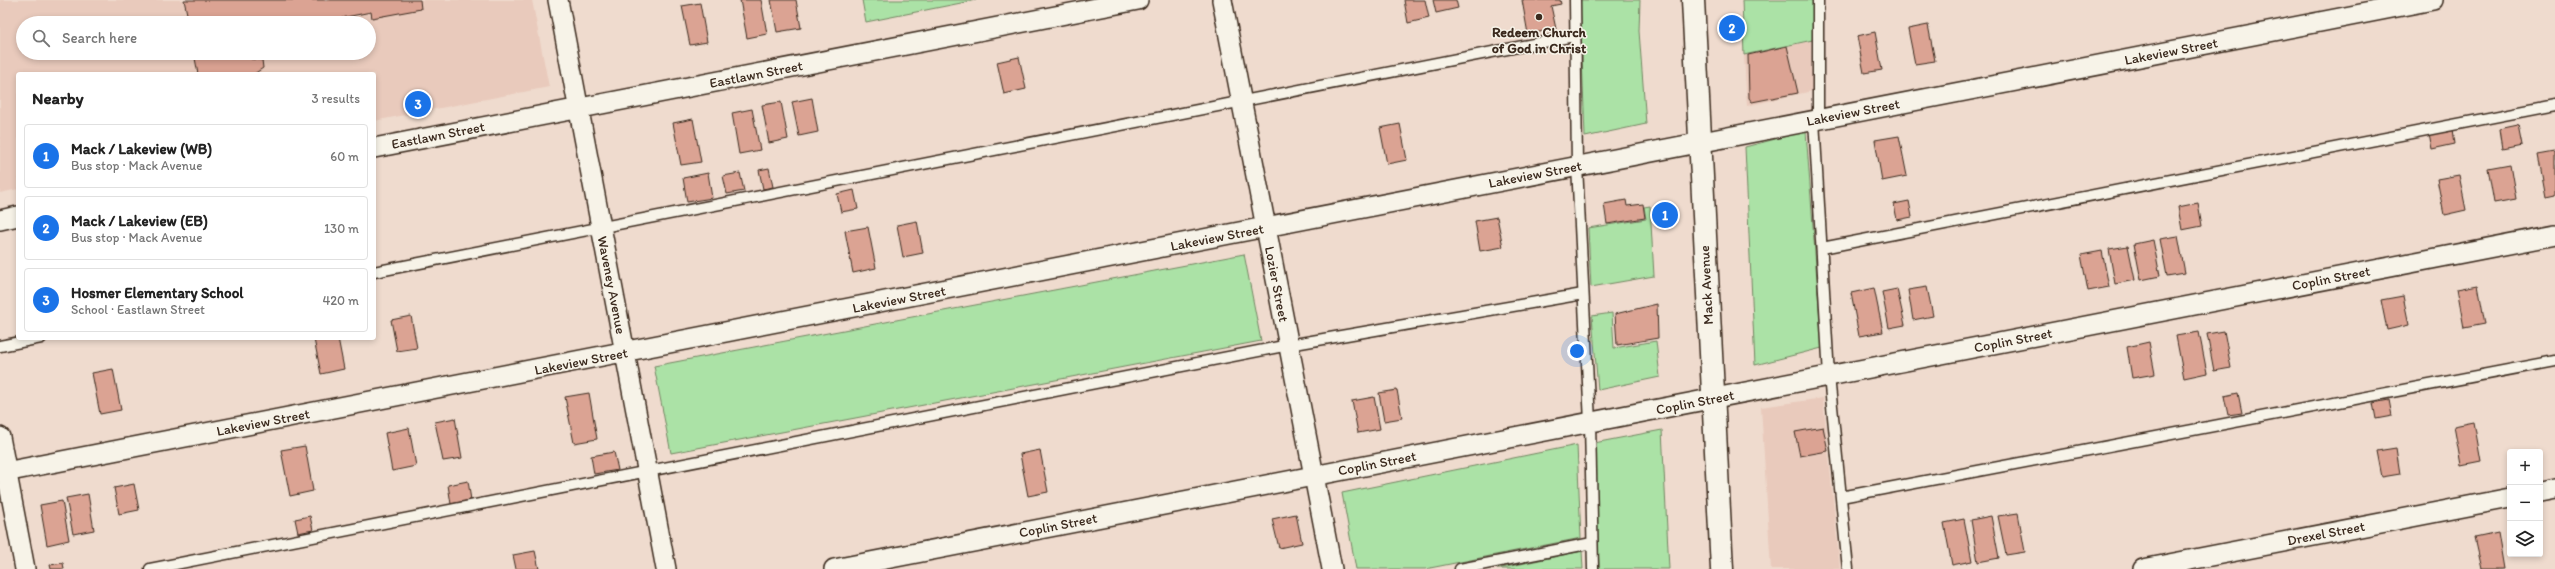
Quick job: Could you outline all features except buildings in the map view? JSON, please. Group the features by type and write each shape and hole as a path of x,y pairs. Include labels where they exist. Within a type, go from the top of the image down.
{"main road":[{"name":"Mack Avenue","path":"1693,0 1712,398 1722,569"}],"street":[{"name":"Waveney Avenue","path":"558,0 666,569"},
{"name":"Eastlawn Street","path":"376,148 1138,0"},
{"name":"Lozier Street","path":"1222,0 1332,569"},
{"name":"Lakeview Street","path":"3,472 2433,0"},
{"path":"0,220 16,216"},
{"name":"Coplin Street","path":"834,569 2555,235"},
{"path":"0,437 3,472 25,569"},
{"path":"2543,491 2555,489"},
{"name":"Drexel Street","path":"2143,569 2507,499"}],"lane":[{"path":"1575,0 1574,36 1577,166 1590,422 1593,569"},
{"path":"1818,0 1816,119 1822,248 1829,376 1848,569"},
{"path":"376,272 1574,36"},
{"path":"1822,248 2555,105"},
{"path":"150,569 647,470 1289,345 1583,294"},
{"path":"0,346 32,340"},
{"path":"1841,497 2555,360"},
{"path":"1460,569 1592,543"}],"shaded area":[{"path":"0,0 532,0 549,87 376,121 376,72 16,72 16,189 0,193"},
{"path":"1811,41 1812,91 1747,106 1744,55"},
{"path":"1823,398 1840,569 1771,569 1761,407"}],"green space":[{"path":"862,0 976,0 866,22"},
{"path":"1580,0 1640,0 1639,31 1646,124 1585,137"},
{"path":"1742,0 1816,0 1817,39 1744,55"},
{"path":"1806,131 1822,348 1755,365 1745,147"},
{"path":"1650,206 1654,276 1591,287 1588,228 1646,219 1644,207"},
{"path":"1244,254 1261,341 671,453 654,366"},
{"path":"1612,313 1614,348 1656,341 1660,377 1598,390 1592,316"},
{"path":"1662,430 1669,569 1599,569 1594,443"},
{"path":"1577,445 1581,538 1425,569 1356,569 1342,493"},
{"path":"1582,551 1583,569 1497,569"}],"place":[{"name":"Redeem Church of God in Christ","path":"1539,17"},
{"name":"Mack / Lakeview (EB)","path":"1732,28"},
{"name":"Hosmer Elementary School","path":"418,104"},
{"name":"Mack / Lakeview (WB)","path":"1665,215"}]}
